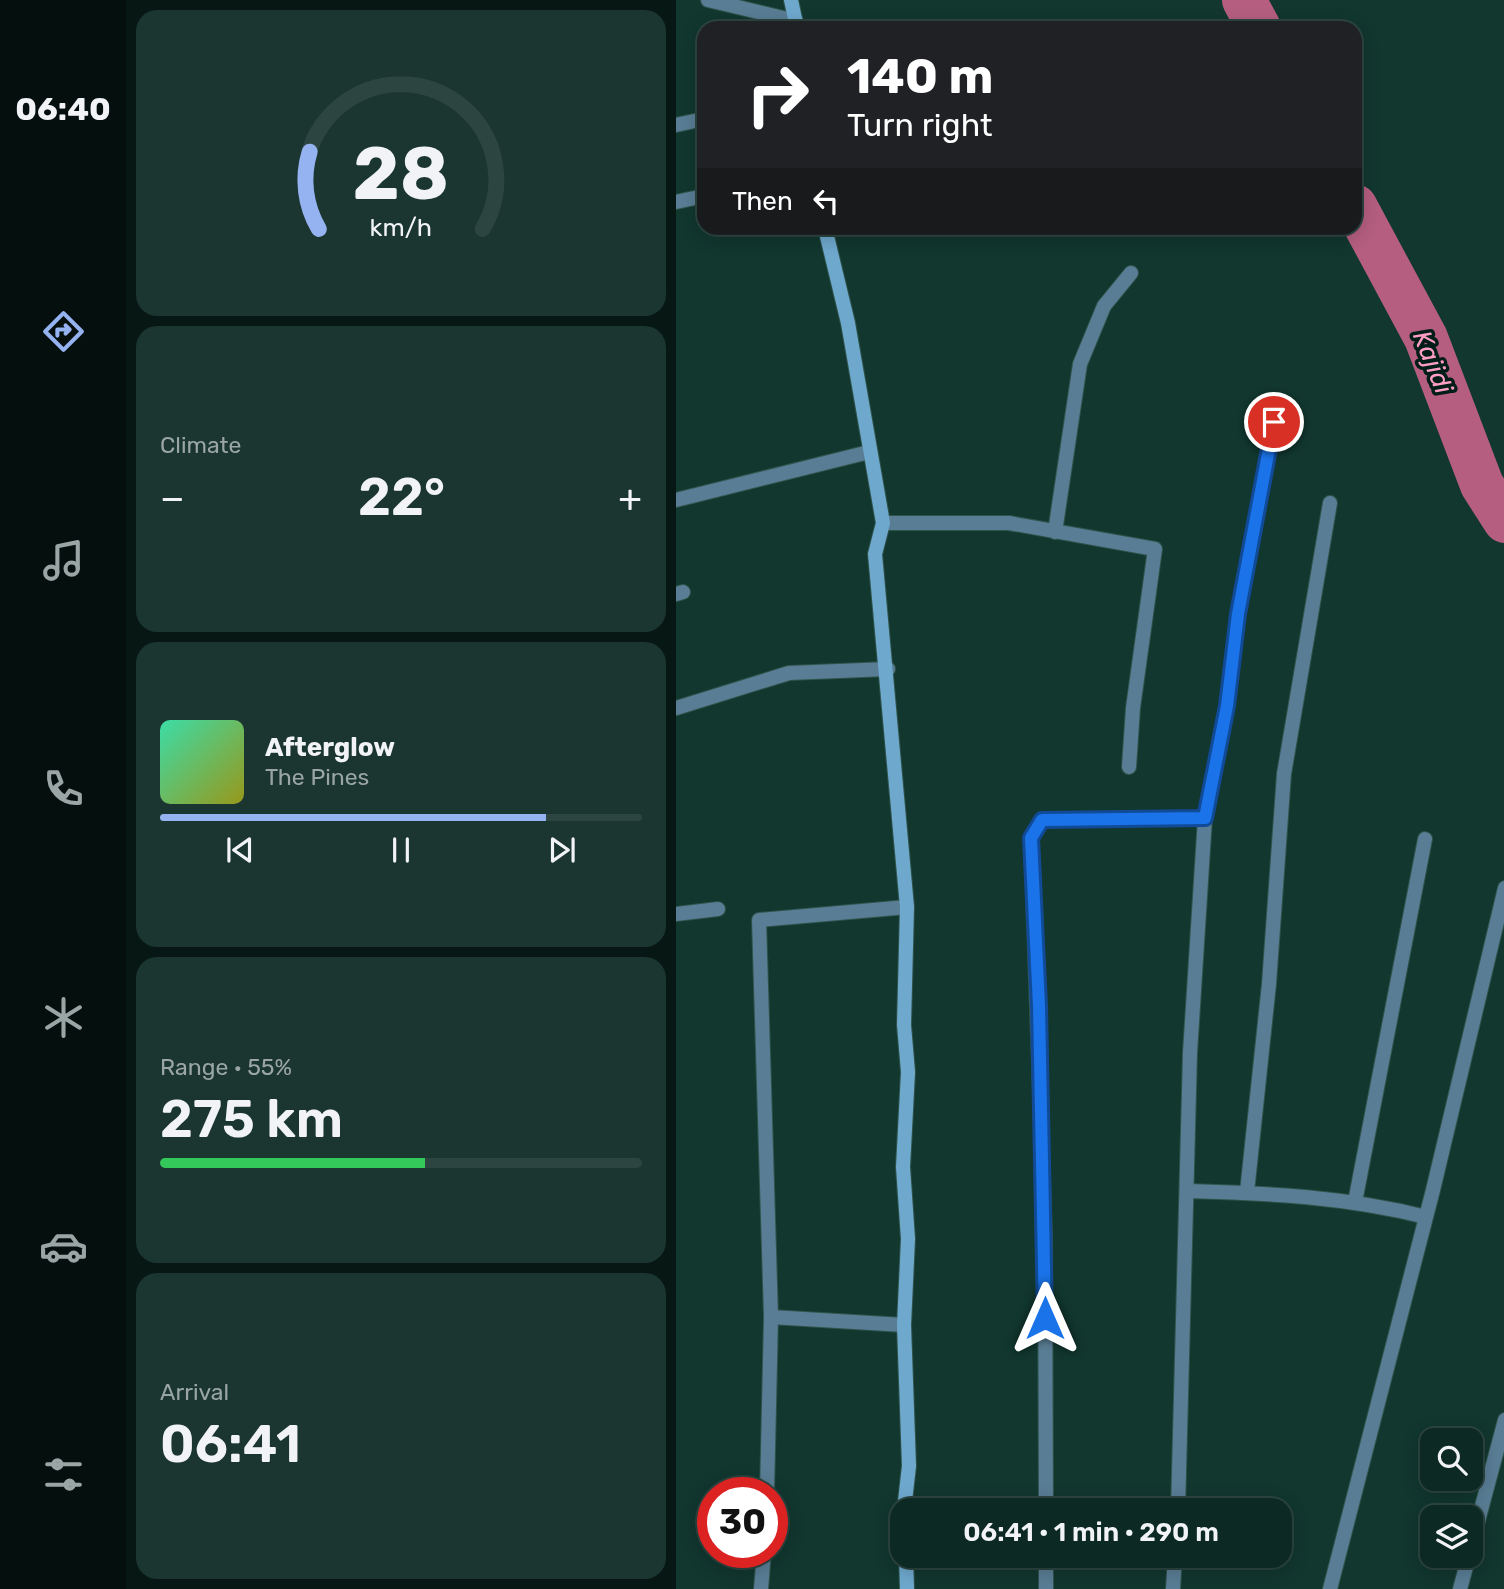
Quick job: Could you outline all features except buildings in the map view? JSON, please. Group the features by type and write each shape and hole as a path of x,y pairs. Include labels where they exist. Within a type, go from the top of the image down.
{"street":[{"path":"708,0 785,21"},
{"path":"791,0 795,21"},
{"path":"676,125 697,120"},
{"path":"676,202 697,198"},
{"path":"827,235 848,323 883,523 875,554 888,669 899,844 907,907 904,1025 908,1072 903,1167 908,1239 904,1325 909,1466 905,1498"},
{"path":"1055,532 1080,364 1104,306 1131,272"},
{"path":"1178,1498 1190,1053 1205,818 1227,706 1238,614 1274,422"},
{"path":"676,500 869,452"},
{"path":"1247,1192 1269,984 1284,774 1330,503"},
{"path":"883,523 1009,523 1155,549 1133,708 1129,767"},
{"path":"676,708 789,673 888,669"},
{"path":"1046,1498 1045,1236 1031,838 1042,820 1205,818"},
{"path":"1355,1202 1425,839"},
{"path":"1330,1589 1426,1217 1504,888"},
{"path":"767,1477 771,1317 759,920 907,907"},
{"path":"676,915 718,909"},
{"path":"1187,1191 1247,1192 1355,1202 1426,1217"},
{"path":"771,1317 904,1325"},
{"path":"1482,1505 1504,1420"},
{"path":"761,1589 763,1568"},
{"path":"906,1568 907,1589"},
{"path":"1046,1568 1046,1589"},
{"path":"1173,1589 1174,1568"},
{"path":"1460,1589 1466,1568"}],"waterway":[{"name":"Kajidi","path":"1244,0 1255,21"},
{"name":"Kajidi","path":"1362,219 1426,338 1482,485 1505,521"}],"route":[{"path":"1045,1318 1039,1006 1031,838 1042,820 1205,818 1227,706 1238,614 1274,422"}]}
